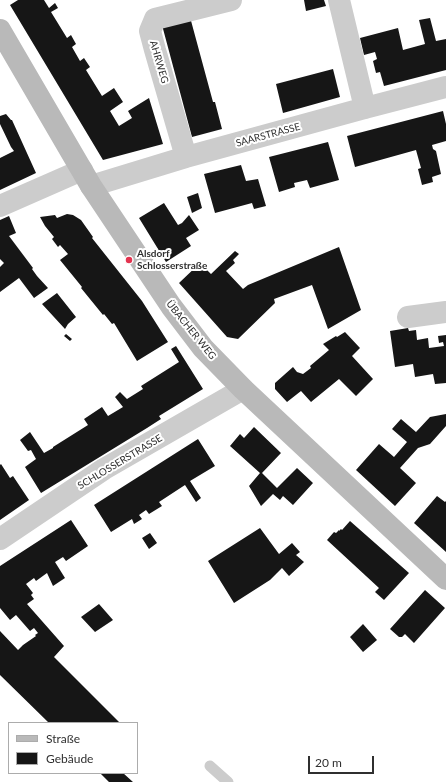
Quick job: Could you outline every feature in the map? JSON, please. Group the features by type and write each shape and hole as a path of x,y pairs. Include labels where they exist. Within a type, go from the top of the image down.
{"main road":[{"name":"ÜBACHER WEG","path":"0,30 86,178 170,306 203,348 243,389 446,579"}],"street":[{"name":"AHRWEG","path":"186,157 150,31 155,19 231,0"},
{"path":"339,0 365,108"},
{"name":"SAARSTRASSE","path":"0,206 86,178 186,157 446,87"},
{"path":"408,317 446,312"},
{"name":"SCHLOSSERSTRASSE","path":"0,539 104,469 243,389"}],"lane":[{"path":"210,766 228,782"}],"building":[{"path":"18,0 44,0 49,8 55,3 58,8 51,12 67,38 71,35 76,44 72,47 80,61 84,58 90,67 86,70 102,96 114,88 123,102 110,111 119,126 132,118 128,111 149,98 163,144 103,160 10,5"},
{"path":"304,0 324,0 326,6 306,11"},
{"path":"190,17 213,102 215,102 222,129 192,137 162,25"},
{"path":"430,18 436,41 446,39 446,70 384,86 380,72 376,73 373,61 377,59 375,52 364,55 360,38 398,28 403,50 425,44 419,20"},
{"path":"333,69 340,97 283,113 276,84"},
{"path":"443,111 446,124 446,141 432,145 433,149 436,151 441,174 432,177 433,182 422,185 418,169 421,168 416,150 355,167 347,136"},
{"path":"6,114 12,120 36,173 0,190 0,158 14,151 0,124 0,116"},
{"path":"328,142 339,180 310,188 307,180 294,183 295,187 279,192 269,157"},
{"path":"241,165 246,181 258,179 266,206 254,209 252,203 215,213 204,174"},
{"path":"198,193 202,208 192,213 187,197"},
{"path":"164,203 178,225 182,223 189,215 199,230 186,238 191,246 166,262 139,218"},
{"path":"67,214 73,215 81,220 93,237 92,238 142,301 168,342 137,361 114,323 112,324 104,314 103,315 60,260 68,254 60,245 58,247 52,239 54,237 40,217 55,215 57,218"},
{"path":"9,216 16,233 9,236 33,268 32,269 37,276 48,288 34,298 19,278 0,292 0,267 4,263 0,259 0,220"},
{"path":"339,247 361,310 328,329 312,285 274,299 275,303 238,339 227,337 179,283 200,263 211,274 235,251 239,254 233,260 235,263 226,271 243,289 248,285"},
{"path":"57,293 76,317 65,329 42,304"},
{"path":"408,328 409,331 416,330 417,340 428,338 429,348 444,346 443,342 439,343 438,336 446,335 446,383 435,384 433,374 415,377 413,364 395,367 390,331"},
{"path":"345,332 360,348 352,356 373,379 356,396 339,379 311,402 301,391 287,402 275,389 275,383 293,367 297,372 303,374 329,350 323,344"},
{"path":"66,334 72,339 70,341 64,336"},
{"path":"176,346 203,389 159,416 161,419 147,428 41,493 25,467 36,459 31,450 28,451 20,440 30,432 44,453 88,425 84,419 102,407 108,416 123,407 115,397 120,392 127,399 143,389 141,386 179,362 171,349"},
{"path":"446,414 446,426 430,444 418,448 400,468 416,483 395,506 356,470 379,444 394,457 407,442 392,429 401,419 416,432 430,417"},
{"path":"254,427 281,453 262,473 277,488 297,468 313,483 293,505 283,496 280,500 273,494 261,506 249,486 260,473 230,446 240,434 244,438"},
{"path":"198,439 215,466 190,481 201,498 196,502 185,485 159,502 162,506 149,514 146,510 139,515 142,519 134,524 132,519 111,532 94,505"},
{"path":"1,464 10,478 13,476 29,500 0,520 0,465"},
{"path":"437,496 445,502 446,501 446,552 414,523"},
{"path":"71,520 88,546 66,561 63,557 55,562 65,578 53,586 47,573 36,581 34,578 26,584 33,593 31,595 34,599 27,604 64,646 54,657 119,722 48,722 0,675 0,631 18,650 38,633 34,628 30,631 16,615 10,620 0,608 0,566"},
{"path":"350,521 409,573 384,600 375,592 379,588 327,540 334,532 336,533 341,529 342,530"},
{"path":"260,528 279,554 292,543 300,552 296,555 304,562 289,576 282,568 270,580 234,603 208,561"},
{"path":"150,533 157,543 149,549 142,538"},
{"path":"425,590 445,608 414,643 405,634 402,637 399,637 390,629"},
{"path":"99,604 113,620 95,632 81,617"},
{"path":"363,624 377,640 363,652 350,637"},
{"path":"101,774 124,774 133,782 109,782"}],"place":[{"name":"Alsdorf Schlosserstraße","path":"129,260"}]}
